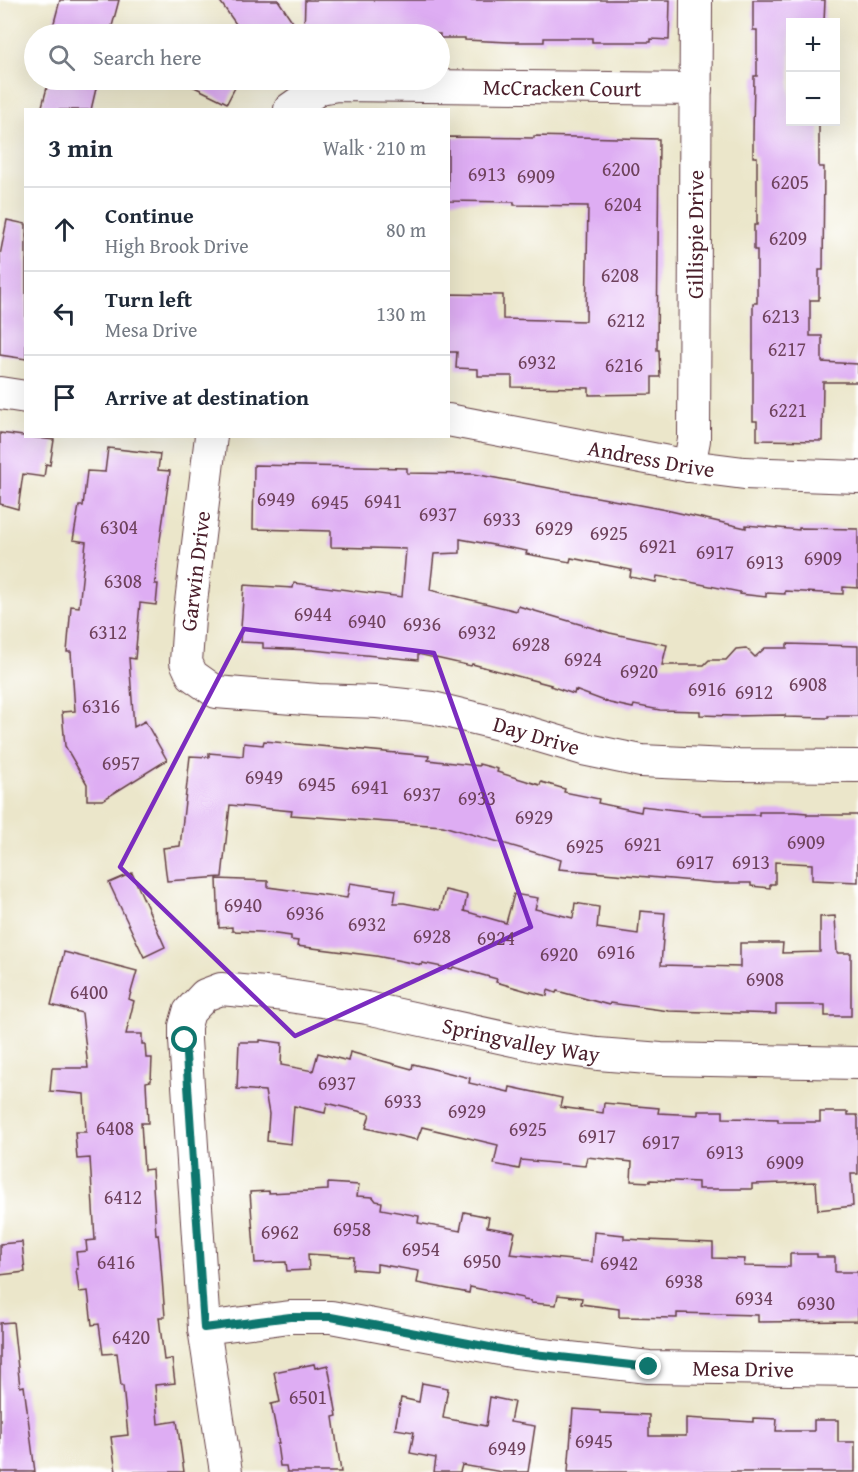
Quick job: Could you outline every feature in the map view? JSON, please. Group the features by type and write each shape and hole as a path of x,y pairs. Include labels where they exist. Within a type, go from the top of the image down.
{"street":[{"name":"Gillispie Drive","path":"689,466 694,440 696,0"},
{"name":"McCracken Court","path":"450,86 696,89"},
{"name":"McCracken Court","path":"291,108 318,90"},
{"path":"0,393 24,397"},
{"name":"Andress Drive","path":"450,420 689,466 744,473 858,477"},
{"name":"Garwin Drive","path":"211,438 186,662 192,675 216,692"},
{"name":"Day Drive","path":"216,692 377,702 433,708 499,724 583,749 641,761 728,765 858,766"},
{"name":"Springvalley Way","path":"204,1328 185,1026 189,1012 204,995 221,989 276,994 367,1008 541,1046 598,1054 661,1059 858,1063"},
{"name":"Mesa Drive","path":"204,1328 290,1317 331,1317 516,1352 649,1367 858,1370"},
{"path":"204,1328 225,1472"}],"highlighted area":[{"path":"244,629 434,653 531,927 295,1036 120,867"}],"building":[{"path":"60,0 119,0 113,24 54,24"},
{"path":"219,0 278,0 294,24 236,24"},
{"path":"305,0 670,0 669,40 651,39 651,42 592,42 592,38 544,38 544,42 465,40 465,38 450,38 450,24 304,24"},
{"path":"753,0 825,0 824,18 786,18 786,126 819,126 819,167 824,167 823,270 819,270 819,300 810,300 810,336 822,336 822,362 858,364 858,382 823,382 822,441 757,440 757,421 753,421 753,303 757,303 757,250 754,250 754,225 757,225 757,157 753,157 753,136 757,30 753,30"},
{"path":"46,90 96,90 91,108 42,108"},
{"path":"200,90 234,90 227,103"},
{"path":"534,136 659,139 657,350 659,350 660,377 652,377 652,394 589,395 589,388 512,387 512,376 478,376 478,369 456,368 457,352 450,352 450,294 503,295 503,319 586,321 588,206 450,201 450,137 534,138"},
{"path":"7,220 24,224 24,359 0,355 0,255"},
{"path":"0,433 24,436 24,438 54,440 50,465 46,464 44,477 23,474 18,509 0,504"},
{"path":"108,448 160,454 158,470 170,471 157,561 156,605 140,603 135,659 129,658 134,727 145,721 167,760 103,800 87,800 87,784 65,746 62,712 75,711 71,652 67,652 71,606 79,607 86,542 73,540 79,506 83,506 87,471 105,472"},
{"path":"254,465 407,468 407,473 474,474 666,510 746,528 746,525 799,530 799,528 858,529 858,588 843,587 843,594 785,591 785,594 766,593 766,597 740,594 740,592 657,576 656,582 630,577 631,570 571,558 570,562 526,554 527,551 460,539 460,553 434,554 430,590 517,611 518,606 610,633 667,645 662,665 704,665 709,660 726,660 736,649 746,648 755,657 765,648 787,648 787,644 858,646 858,716 828,716 828,718 785,717 785,715 700,715 700,711 660,710 634,705 633,708 610,703 575,690 574,694 551,685 472,664 471,666 418,654 418,660 263,648 263,643 240,642 244,585 293,588 294,583 402,597 406,549 331,547 331,531 253,529"},
{"path":"264,741 429,756 428,760 479,766 479,764 540,785 541,782 565,789 564,792 599,799 598,803 641,812 642,806 700,813 700,815 759,815 759,812 794,812 807,813 807,815 858,815 858,882 812,880 812,864 775,862 775,884 770,884 770,888 751,886 751,883 716,883 559,869 561,860 443,826 291,815 292,811 230,805 222,877 167,881 163,848 180,846 190,756 209,757 209,753 243,756 244,743 263,745"},
{"path":"132,873 165,947 144,957 109,883"},
{"path":"217,879 268,881 268,887 347,898 350,883 396,890 394,903 440,910 445,890 467,895 464,911 506,923 514,894 538,898 535,909 573,918 575,903 599,907 597,928 638,934 640,911 665,913 661,965 740,967 740,943 783,943 782,953 820,952 820,917 835,916 837,953 851,953 851,1016 825,1016 825,1005 776,1005 776,1014 669,1011 610,1003 609,1005 557,991 556,993 548,990 547,996 453,967 452,969 422,963 422,965 376,956 297,946 298,941 291,940 291,936 232,931 232,927 219,928"},
{"path":"64,952 137,971 129,999 134,1001 126,1034 142,1034 146,1058 152,1058 151,1081 146,1082 148,1123 141,1123 144,1170 152,1169 165,1317 159,1317 164,1360 172,1359 175,1383 155,1385 158,1424 177,1421 184,1472 116,1472 111,1437 128,1435 117,1353 103,1354 99,1324 92,1325 88,1291 79,1292 76,1269 78,1269 76,1252 87,1251 86,1241 95,1240 90,1158 77,1159 75,1132 86,1132 84,1094 50,1091 52,1068 88,1068 82,1013 51,1005"},
{"path":"260,1040 282,1043 281,1065 313,1071 318,1053 348,1061 350,1052 412,1069 413,1064 470,1078 469,1083 509,1092 510,1087 562,1098 560,1107 603,1113 604,1103 659,1108 658,1113 698,1115 698,1111 723,1111 723,1118 778,1119 778,1122 820,1122 820,1112 848,1112 848,1115 857,1115 858,1118 858,1174 851,1174 853,1206 818,1210 816,1182 752,1184 752,1189 698,1189 698,1182 631,1181 632,1162 587,1157 585,1166 521,1160 519,1169 494,1164 498,1145 422,1127 417,1140 366,1128 370,1114 327,1103 325,1113 294,1106 291,1144 267,1141 269,1114 265,1091 237,1089 239,1042 260,1042"},
{"path":"328,1183 359,1185 357,1196 373,1197 376,1201 382,1202 381,1209 419,1216 418,1223 460,1231 464,1212 489,1217 487,1227 515,1232 510,1254 592,1262 594,1232 624,1235 624,1239 713,1243 713,1258 745,1259 744,1266 790,1267 790,1254 835,1257 835,1272 858,1272 858,1321 758,1322 758,1315 677,1313 677,1318 619,1317 619,1309 581,1304 582,1298 558,1295 556,1305 531,1303 523,1298 470,1287 469,1293 417,1283 419,1271 377,1264 377,1271 353,1269 354,1257 308,1254 309,1270 287,1271 286,1262 255,1263 250,1192 328,1190"},
{"path":"22,1242 25,1272 0,1275 0,1244"},
{"path":"13,1322 20,1387 24,1386 35,1472 0,1472 0,1323"},
{"path":"314,1364 315,1368 328,1365 337,1416 333,1417 341,1472 287,1472 286,1466 280,1466 277,1444 279,1444 271,1404 280,1402 274,1372"},
{"path":"422,1383 448,1388 443,1418 486,1426 490,1397 514,1402 510,1422 535,1426 528,1472 502,1472 462,1465 460,1472 434,1472 436,1458 410,1453 414,1432 395,1429 401,1398 419,1402"},
{"path":"573,1409 600,1411 600,1413 649,1415 649,1436 686,1436 686,1418 753,1422 753,1418 777,1419 776,1431 814,1431 814,1420 838,1420 838,1442 855,1442 855,1472 568,1472"}],"route":[{"path":"185,1040 204,1328 290,1317 331,1317 516,1352 649,1367"}]}
